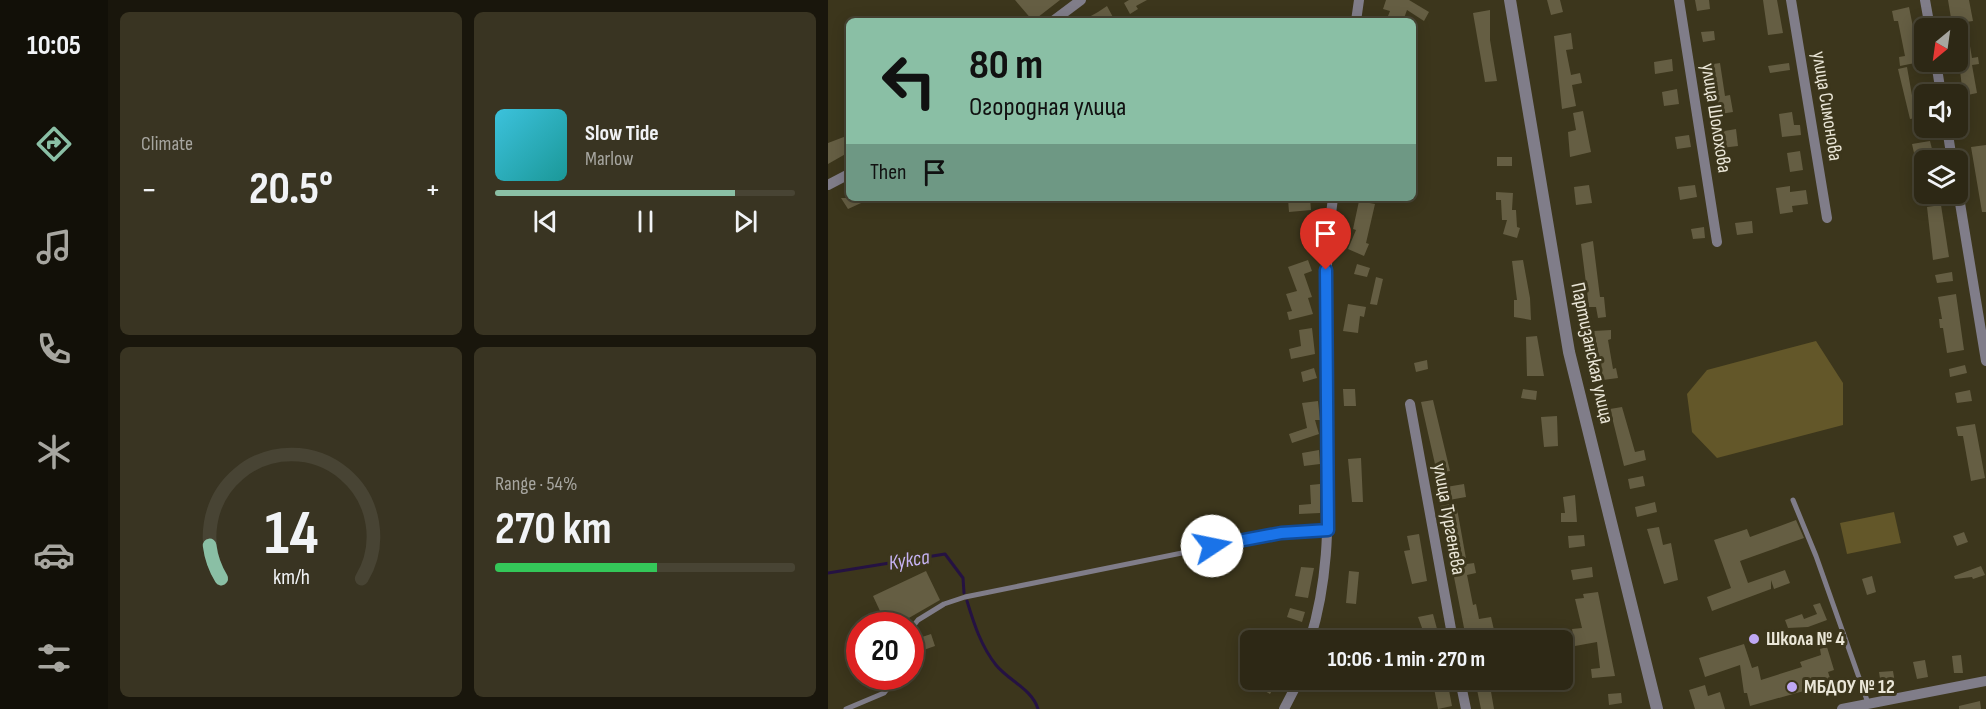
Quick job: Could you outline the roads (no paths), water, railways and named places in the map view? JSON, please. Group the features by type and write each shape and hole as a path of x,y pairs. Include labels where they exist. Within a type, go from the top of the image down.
{"street":[{"path":"1057,18 1081,0"},
{"path":"1356,18 1359,0"},
{"name":"Партизанская улица","path":"1510,0 1569,352 1657,709"},
{"name":"улица Шолохова","path":"1679,0 1717,242"},
{"name":"улица Симонова","path":"1791,0 1827,218"},
{"path":"1925,0 1928,18"},
{"path":"828,185 846,176"},
{"path":"1312,630 1325,580 1328,530 1326,247 1333,201"},
{"path":"1960,204 1986,361"},
{"name":"улица Тургенева","path":"1410,404 1451,630"},
{"path":"1848,708 1986,681"},
{"path":"1284,709 1294,690"},
{"path":"1462,690 1466,709"}],"lane":[{"path":"1793,500 1816,556 1868,704"},
{"path":"924,616 944,604 994,590 1281,533 1328,530"},
{"path":"846,709 886,690"}],"waterway":[{"name":"Кукса","path":"828,573 945,554 963,578 964,593"},
{"name":"Кукса","path":"967,601 978,635 991,658 1001,671 1031,696 1038,709"}],"place":[{"name":"Школа № 4","path":"1754,639"},
{"name":"МБДОУ № 12","path":"1792,687"}]}
